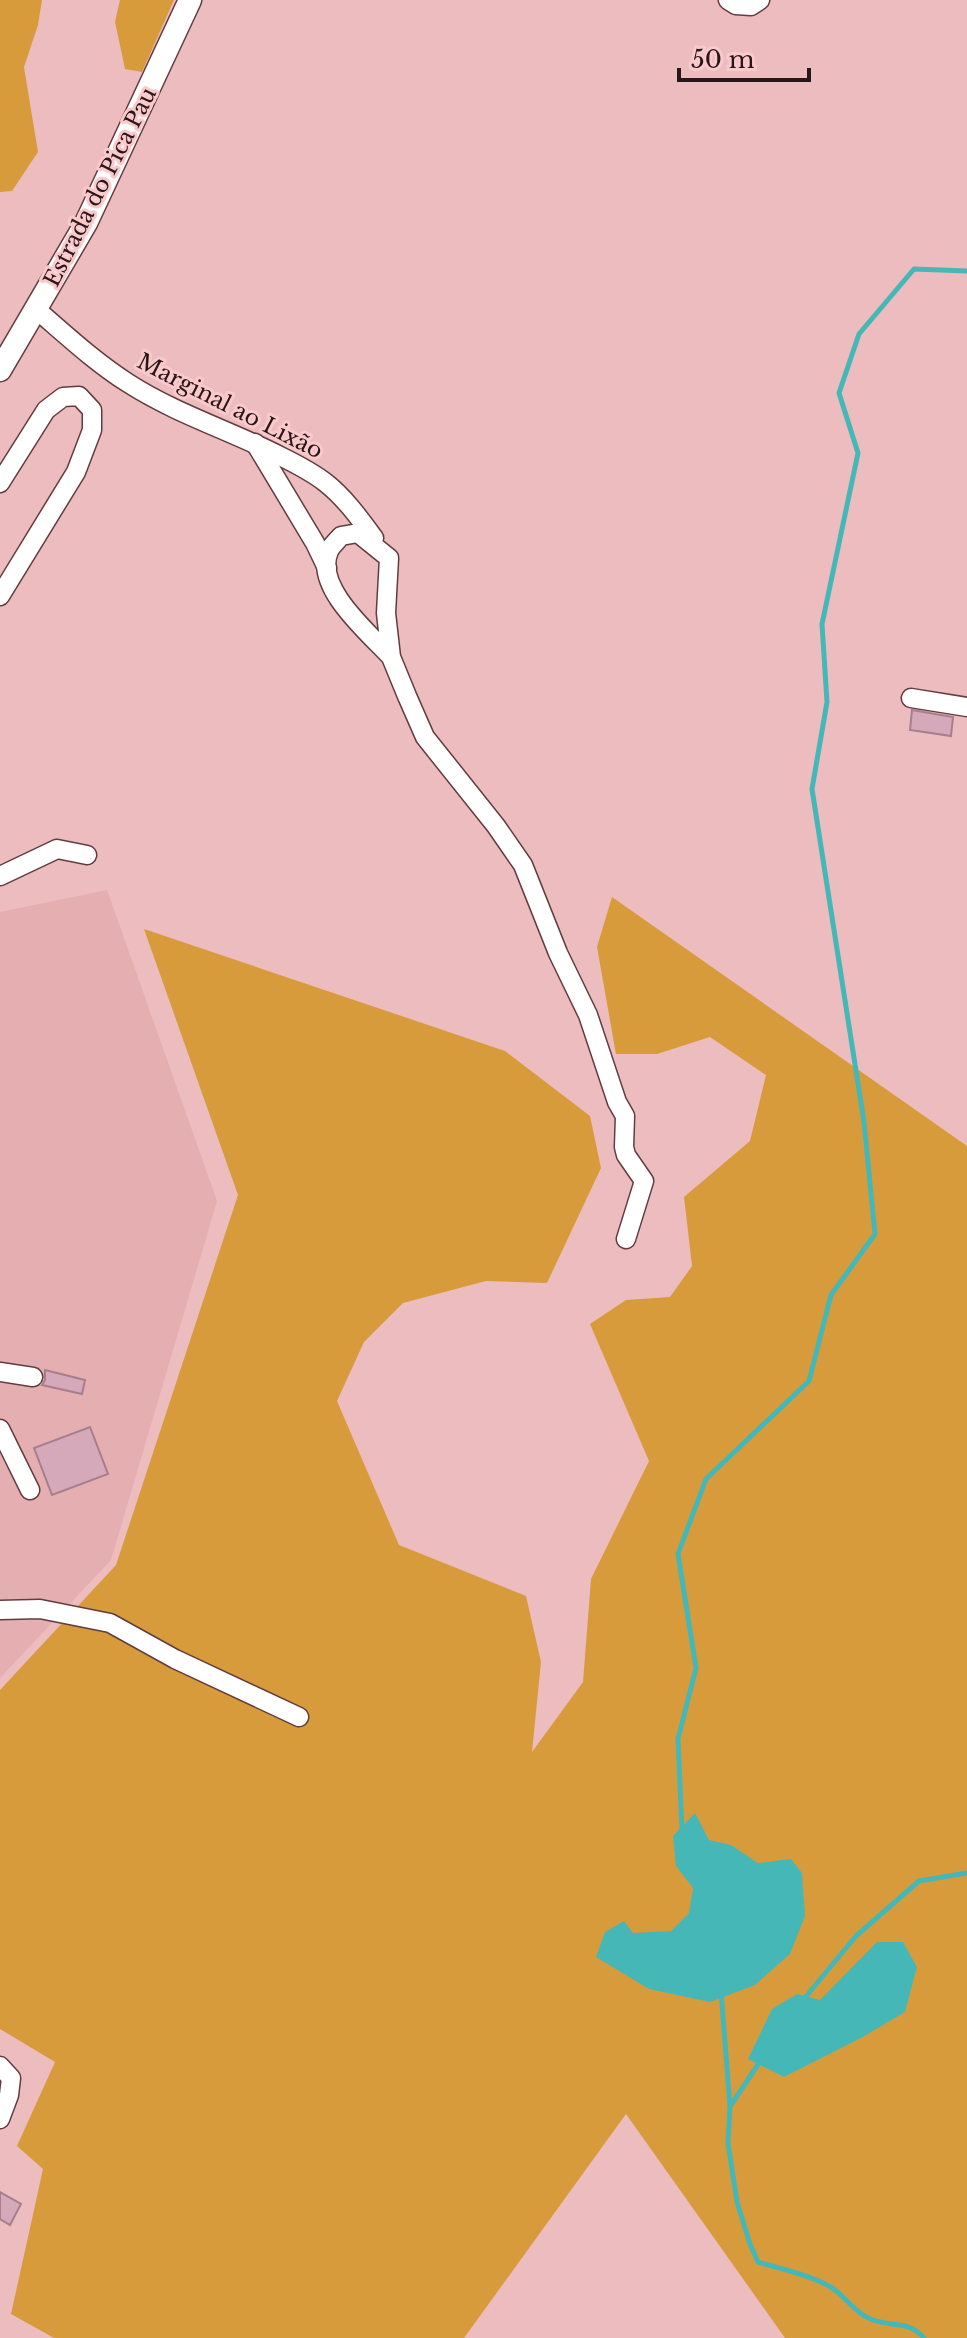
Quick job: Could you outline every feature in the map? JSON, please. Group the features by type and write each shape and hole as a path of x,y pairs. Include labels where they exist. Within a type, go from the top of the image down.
{"main road":[{"name":"Estrada do Pica Pau","path":"0,370 86,223 190,0"}],"street":[{"path":"728,0 736,5 751,6 760,0"},
{"name":"Marginal ao Lixão","path":"37,310 128,383 176,409 289,460 325,482 344,500 389,558"},
{"path":"0,483 46,410 63,397 79,396 92,410 92,430 76,472 0,596"},
{"path":"255,443 327,568"},
{"path":"391,657 338,600 327,578 328,552 341,536 358,533 389,558 386,613 391,657 425,737 523,865 558,953 588,1015 617,1102 625,1116 626,1155 644,1181 626,1239"},
{"path":"911,698 967,707"},
{"path":"0,876 57,849 87,855"},
{"path":"0,1372 33,1377"},
{"path":"0,1429 30,1490"},
{"path":"0,1610 40,1609 110,1623 175,1659 299,1717"},
{"path":"0,2119 11,2085 11,2078 1,2066"}],"shaded area":[{"path":"0,0 42,0 38,25 24,67 38,152 12,191 0,192"},
{"path":"120,0 174,0 142,72 125,69 115,22"},
{"path":"107,890 217,1201 111,1560 0,1678 0,912"},
{"path":"612,897 967,1146 967,2338 785,2338 626,2114 464,2338 54,2338 11,2314 43,2169 17,2146 55,2062 0,2029 0,1690 116,1565 238,1195 144,929 505,1051 590,1116 601,1168 547,1283 486,1281 403,1303 364,1342 337,1401 399,1545 526,1596 541,1662 532,1752 583,1682 591,1579 649,1461 590,1324 626,1300 670,1297 692,1266 684,1197 750,1141 766,1075 710,1037 657,1054 616,1054 597,947"}],"water":[{"path":"695,1813 709,1840 731,1845 758,1863 791,1859 802,1873 805,1916 790,1954 755,1985 710,2002 649,1989 596,1957 605,1932 624,1921 633,1933 671,1931 689,1913 693,1888 676,1866 673,1836"},
{"path":"877,1942 903,1942 917,1967 905,2012 784,2077 748,2059 772,2009 797,1994 820,2000"}],"building":[{"path":"912,710 953,717 951,736 910,730"},
{"path":"45,1370 85,1380 82,1394 42,1385"},
{"path":"90,1427 108,1474 52,1495 34,1448"},
{"path":"0,2192 21,2204 10,2225 0,2219"}],"waterway":[{"path":"682,1830 678,1739 696,1668 678,1554 706,1479 809,1381 831,1295 875,1234 864,1122 812,789 827,702 822,624 858,453 839,393 859,334 914,269 967,271"},
{"path":"803,2000 856,1936 919,1881 967,1873"},
{"path":"721,1991 730,2106 728,2143 737,2202 758,2262 821,2282 867,2317 906,2326 924,2338"},
{"path":"731,2105 761,2060"}]}
